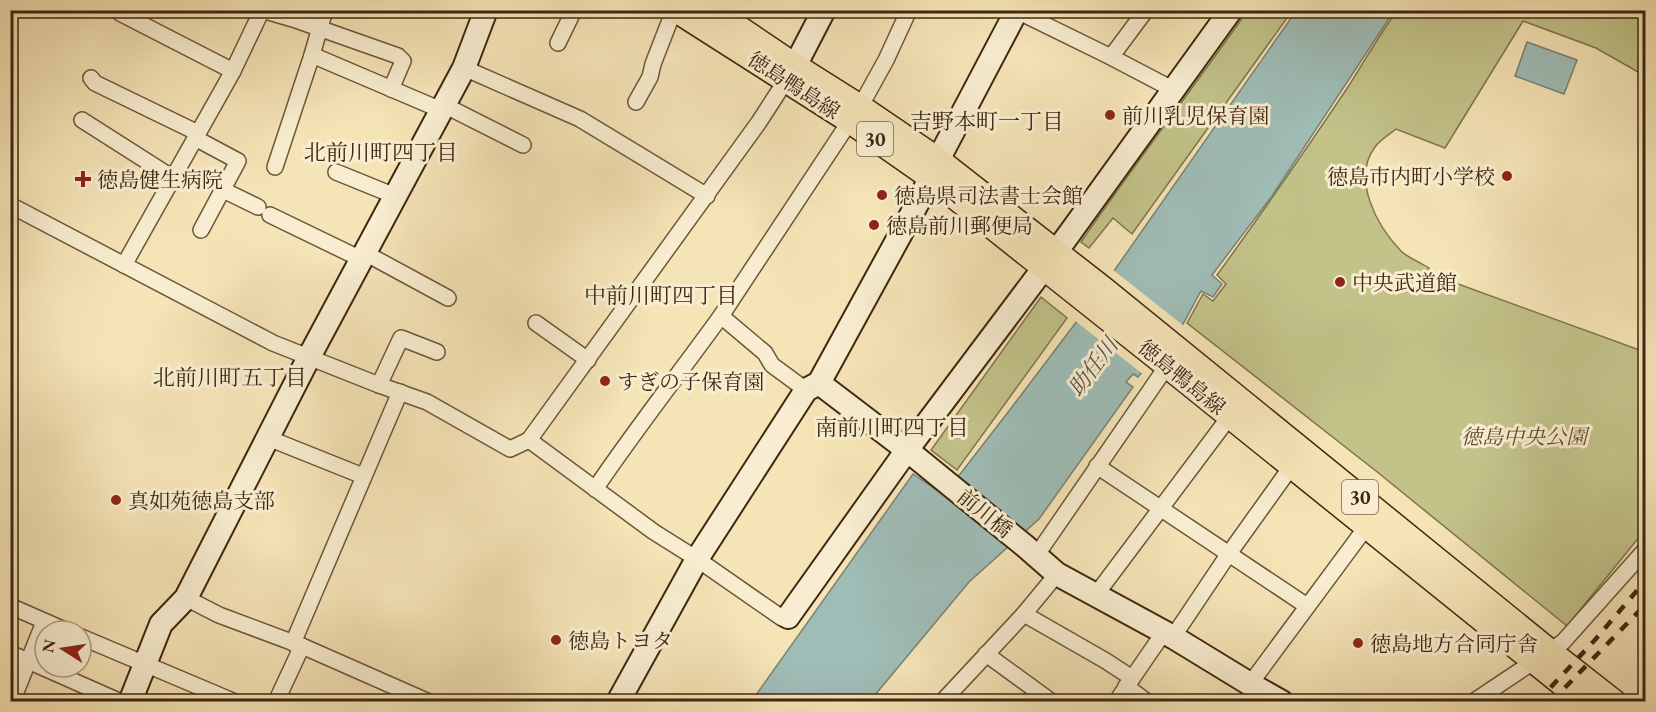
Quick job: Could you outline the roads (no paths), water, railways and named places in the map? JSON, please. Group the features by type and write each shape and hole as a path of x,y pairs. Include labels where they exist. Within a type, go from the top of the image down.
{"main road":[{"name":"徳島鴨島線","path":"675,10 791,73 934,169 1069,274 1166,356 1298,458 1541,656 1585,702"},
{"name":"徳島鴨島線","path":"712,10 791,73"},
{"name":"徳島鴨島線","path":"1166,356 1230,416 1298,458 1367,526 1541,656 1614,702"}],"street":[{"path":"124,265 233,71 262,10 398,56 403,61 391,89"},
{"path":"275,167 325,10"},
{"path":"130,702 161,624 186,598 309,357 464,68 486,10"},
{"path":"558,43 574,10"},
{"path":"636,102 650,77 675,10"},
{"path":"10,205 273,343 427,402 510,449 529,440 707,196 791,73 824,10"},
{"path":"595,489 635,429 721,316 855,114 886,60 909,10"},
{"path":"1112,57 1146,10"},
{"path":"529,440 654,532 782,618 788,617 907,450 1050,259 1231,10"},
{"path":"618,702 697,559 813,387 934,169 1017,11 1174,90"},
{"path":"120,13 233,71"},
{"path":"312,55 391,89 443,107 523,145"},
{"path":"464,68 580,119 707,196"},
{"path":"91,78 95,83 197,135 238,160 201,230"},
{"path":"82,120 173,178"},
{"path":"336,172 395,196"},
{"path":"221,189 448,298"},
{"path":"721,316 765,353 772,365 813,387"},
{"path":"536,323 588,360"},
{"path":"379,385 401,338 437,352"},
{"path":"1030,551 1097,466 1166,356"},
{"name":"前川橋","path":"813,387 907,450 1057,574 1168,635 1282,702"},
{"path":"276,702 363,476 400,392"},
{"path":"1095,596 1230,416"},
{"path":"268,438 363,476"},
{"path":"1116,702 1228,555 1298,458"},
{"path":"1097,466 1307,606"},
{"path":"1250,684 1367,526"},
{"path":"1473,702 1564,641 1646,549"},
{"path":"942,702 1024,614 1057,574"},
{"path":"186,598 219,615 297,645 429,702"},
{"path":"10,606 38,619"},
{"path":"1024,614 1106,661 1148,702"},
{"path":"93,642 235,702"},
{"path":"11,701 33,648"},
{"path":"10,654 121,702"},
{"path":"986,654 1052,702"}],"water":[{"name":"助任川","path":"1296,11 1394,11 1272,196 1212,275 1222,284 1213,297 1201,291 1183,324 1138,377 1133,374 1126,382 1133,387 1039,519 969,582 870,701 751,702 913,474 944,495 1102,288"},
{"path":"1527,42 1577,60 1564,94 1515,76"}],"railway":[{"path":"1537,702 1594,641 1646,580"},
{"path":"1551,702 1646,604"}],"place":[{"name":"前川乳児保育園","path":"1110,115"},
{"name":"徳島市内町小学校","path":"1507,176"},
{"name":"徳島健生病院","path":"83,179"},
{"name":"徳島県司法書士会館","path":"882,195"},
{"name":"徳島前川郵便局","path":"874,225"},
{"name":"中央武道館","path":"1340,282"},
{"name":"すぎの子保育園","path":"605,381"},
{"name":"真如苑徳島支部","path":"116,500"},
{"name":"徳島トヨタ","path":"556,640"},
{"name":"徳島地方合同庁舎","path":"1358,643"}],"district":[{"name":"吉野本町一丁目","path":"987,121"},
{"name":"北前川町四丁目","path":"381,152"},
{"name":"中前川町四丁目","path":"661,295"},
{"name":"北前川町五丁目","path":"230,377"},
{"name":"南前川町四丁目","path":"892,427"}],"park label":[{"name":"徳島中央公園","path":"1524,436"}]}
